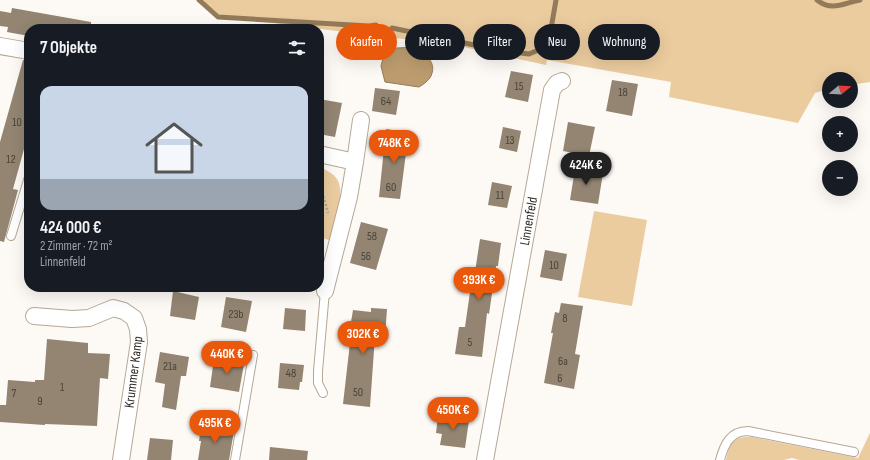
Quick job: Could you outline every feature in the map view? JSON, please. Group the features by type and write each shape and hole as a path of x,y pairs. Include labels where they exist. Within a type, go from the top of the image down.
{"street":[{"path":"0,46 24,50"},
{"name":"Linnenfeld","path":"485,460 552,90 562,81"},
{"path":"325,291 349,197 361,120"},
{"path":"324,155 355,162"},
{"name":"Krummer Kamp","path":"34,316 72,319 89,318 113,308 124,311 134,318 138,329 139,342 121,460"}],"lane":[{"path":"11,236 24,193"},
{"path":"323,393 318,383 318,371 325,291"},
{"path":"235,460 253,354"},
{"path":"720,460 729,439 734,434 748,430 854,452"}],"shaded area":[{"path":"200,0 870,0 870,82 858,84 858,72 822,72 822,91 815,93 798,123 669,97 671,82 547,60 546,65 523,60 526,60 526,24 473,24 473,49 465,47 465,24 405,24 405,39 397,38 397,24 336,24 336,31 324,29 324,24 281,24 217,16"},
{"path":"397,48 405,48 405,60 430,60 433,69 427,81 419,87 385,82 381,66 382,60 397,60"},
{"path":"324,170 337,179 340,192 339,210 332,241 324,239"},
{"path":"594,211 647,220 632,306 578,297"},
{"path":"870,433 870,460 799,460 792,458 784,460 726,460 733,442 736,439 746,437 858,458"}],"building":[{"path":"12,8 91,22 91,24 24,24 24,35 7,32 8,27 0,26 0,11 11,13"},
{"path":"24,60 24,149 13,189 18,190 4,242 0,241 0,142"},
{"path":"511,71 533,75 528,102 505,97"},
{"path":"612,80 638,84 632,116 606,111"},
{"path":"375,88 400,91 396,115 372,111"},
{"path":"324,100 342,103 335,137 324,135"},
{"path":"568,122 595,127 589,156 563,151"},
{"path":"503,127 521,131 517,152 499,148"},
{"path":"386,129 410,133 400,199 379,197"},
{"path":"575,169 603,173 598,204 570,200"},
{"path":"492,182 512,186 507,208 488,205"},
{"path":"361,222 388,229 376,270 350,263"},
{"path":"480,239 501,243 489,314 487,313 482,357 455,354 459,327 465,327"},
{"path":"545,250 567,254 562,281 540,277"},
{"path":"173,292 199,297 195,320 170,316"},
{"path":"226,297 252,301 246,332 221,327"},
{"path":"561,303 583,306 575,354 580,355 574,389 544,383 553,333 551,333 555,312 559,313"},
{"path":"285,308 306,310 305,331 283,329"},
{"path":"371,308 387,309 385,337 375,336 370,407 343,404 351,334 349,334 353,310 371,312"},
{"path":"47,339 88,343 88,353 110,354 108,379 100,378 97,426 0,422 0,405 6,405 8,380 35,382 35,380 44,380"},
{"path":"160,352 189,357 186,376 181,376 176,410 162,407 165,384 155,382"},
{"path":"214,359 244,364 239,392 210,387"},
{"path":"280,363 304,365 302,382 300,382 299,390 278,388"},
{"path":"438,416 469,420 465,448 440,445 442,434 436,433"},
{"path":"201,427 234,431 229,460 198,460 201,441 199,441"},
{"path":"150,438 173,440 171,460 147,460"},
{"path":"270,447 308,451 307,460 269,460"}],"waterway":[{"path":"199,0 218,17 336,24"},
{"path":"397,29 503,51 529,54 548,46 556,0"},
{"path":"817,0 822,4 833,6 860,0"}]}
